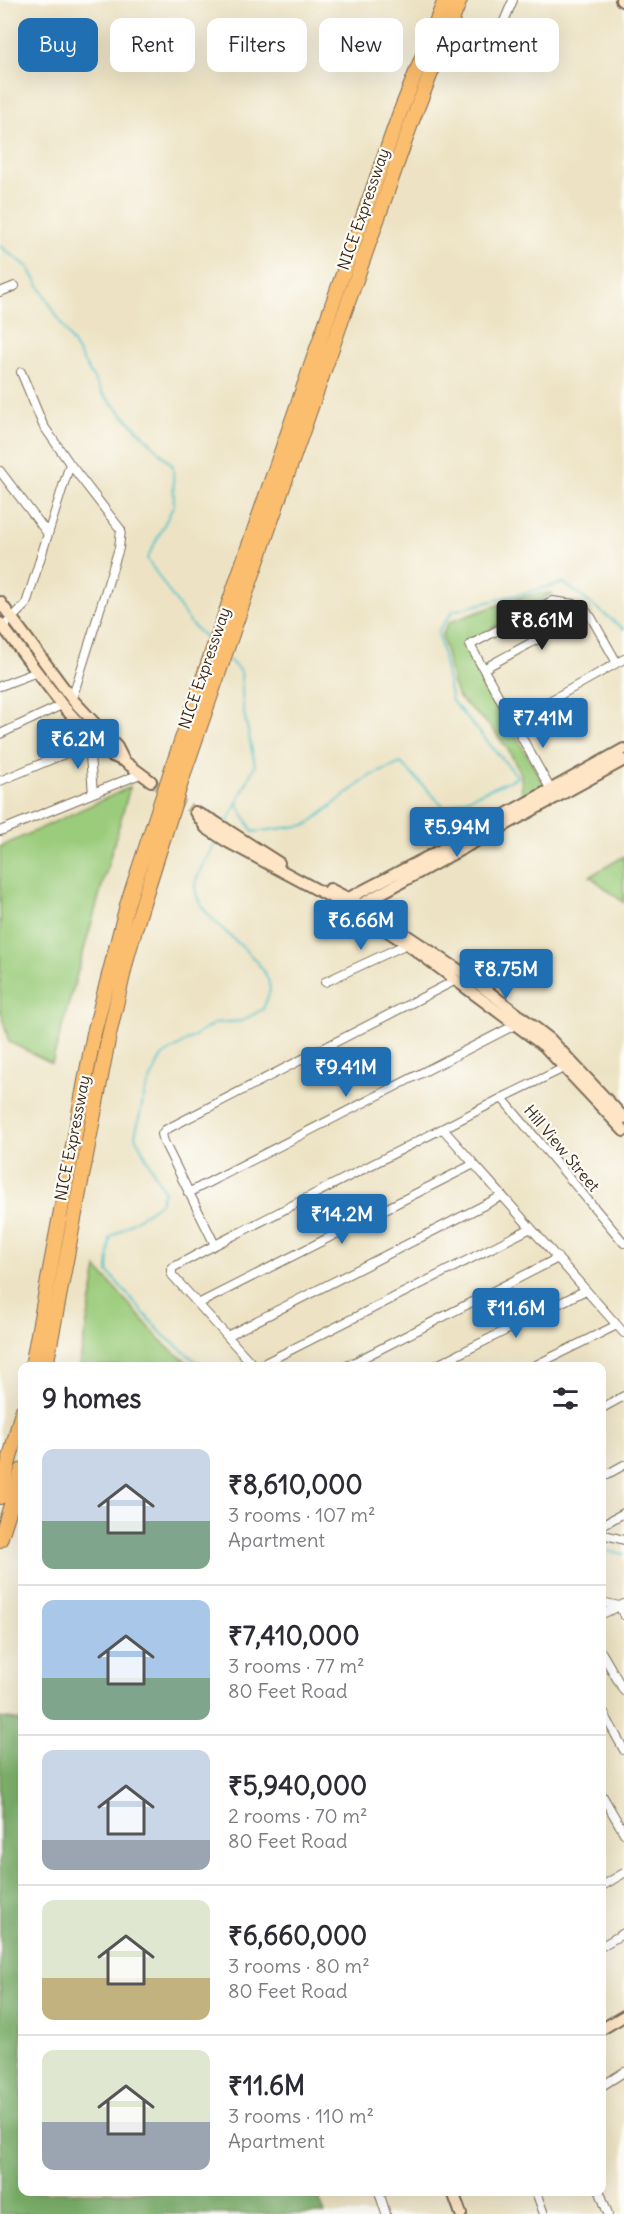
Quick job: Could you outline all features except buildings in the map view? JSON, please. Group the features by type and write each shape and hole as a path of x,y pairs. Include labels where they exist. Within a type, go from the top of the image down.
{"highway":[{"name":"NICE Expressway","path":"47,1362 106,1047 128,954 175,800 222,668 225,635 399,115 445,0"},
{"name":"NICE Expressway","path":"33,1362 94,1033 134,883 212,655 225,635 412,121 460,0"},
{"path":"0,1497 18,1427"},
{"path":"0,1540 18,1483"}],"main road":[{"path":"0,602 92,742 151,781"},
{"path":"1,627 37,672 117,747 124,761"},
{"path":"344,900 439,851 624,749"},
{"path":"357,907 624,760"},
{"path":"209,824 357,907 468,975 550,1039 624,1131"},
{"path":"357,907 569,1065 624,1118"},
{"path":"606,2027 624,2016"},
{"path":"454,2196 461,2214"}],"street":[{"path":"505,18 513,0"},
{"path":"0,292 15,286"},
{"path":"0,734 67,702 119,548 121,530 70,464 43,424 21,372"},
{"path":"1,627 26,604 70,464"},
{"path":"0,471 48,534"},
{"path":"514,721 621,661 586,612 571,603 552,601 470,645 485,668 551,790"},
{"path":"485,668 586,612"},
{"path":"0,686 37,672"},
{"path":"0,781 92,742 93,793"},
{"path":"0,831 140,774"},
{"path":"326,982 407,944"},
{"path":"215,1245 164,1142 162,1134 165,1130 456,980"},
{"path":"188,1193 515,1025"},
{"path":"252,1362 172,1275 171,1270 215,1245 569,1065"},
{"name":"Hill View Street","path":"502,1098 624,1243"},
{"path":"443,1129 624,1333"},
{"path":"198,1304 474,1164"},
{"path":"226,1336 502,1196"},
{"path":"264,1362 531,1228"},
{"path":"355,1362 558,1258"},
{"path":"443,1362 586,1290"},
{"path":"542,1362 617,1325"},
{"path":"606,1406 624,1396"},
{"path":"606,1475 624,1465"},
{"path":"606,1523 624,1513"},
{"path":"606,1535 624,1540"},
{"path":"606,1603 621,1605"},
{"path":"606,1612 621,1605"},
{"path":"621,1605 624,1615"},
{"path":"606,1660 624,1691"},
{"path":"606,1717 624,1749"},
{"path":"606,1802 624,1833"},
{"path":"606,1883 624,1872"},
{"path":"606,1944 624,1933"},
{"path":"606,2084 624,2074"},
{"path":"379,2196 386,2214"},
{"path":"537,2196 544,2214"},
{"path":"601,2196 608,2214"}],"green space":[{"path":"553,593 464,644 544,785 522,796 521,774 509,751 491,727 458,697 442,635 449,622 524,596"},
{"path":"130,787 52,1063 9,1042 0,1009 0,847"},
{"path":"624,856 624,903 590,876"},
{"path":"97,1268 166,1346 187,1362 80,1362"},
{"path":"0,1718 18,1720 18,2196 318,2196 325,2214 0,2214"}],"waterway":[{"path":"0,246 28,267 102,393 173,466 174,505 147,559 191,624 210,642"},
{"path":"229,660 241,672 243,708 255,765 237,803 253,832 307,825 370,776 401,763 445,808 518,777 452,701 438,631 453,611 564,583 624,629"},
{"path":"226,825 237,803"},
{"path":"197,1362 163,1335 108,1272 110,1238 160,1203 164,1191 135,1136 145,1092 161,1057 215,1023 242,1021 263,1009 269,993 266,974 243,947 214,921 203,908 196,894 196,881 217,840"},
{"path":"606,1551 624,1554"}],"tunnel":[{"path":"151,781 195,812"}]}
